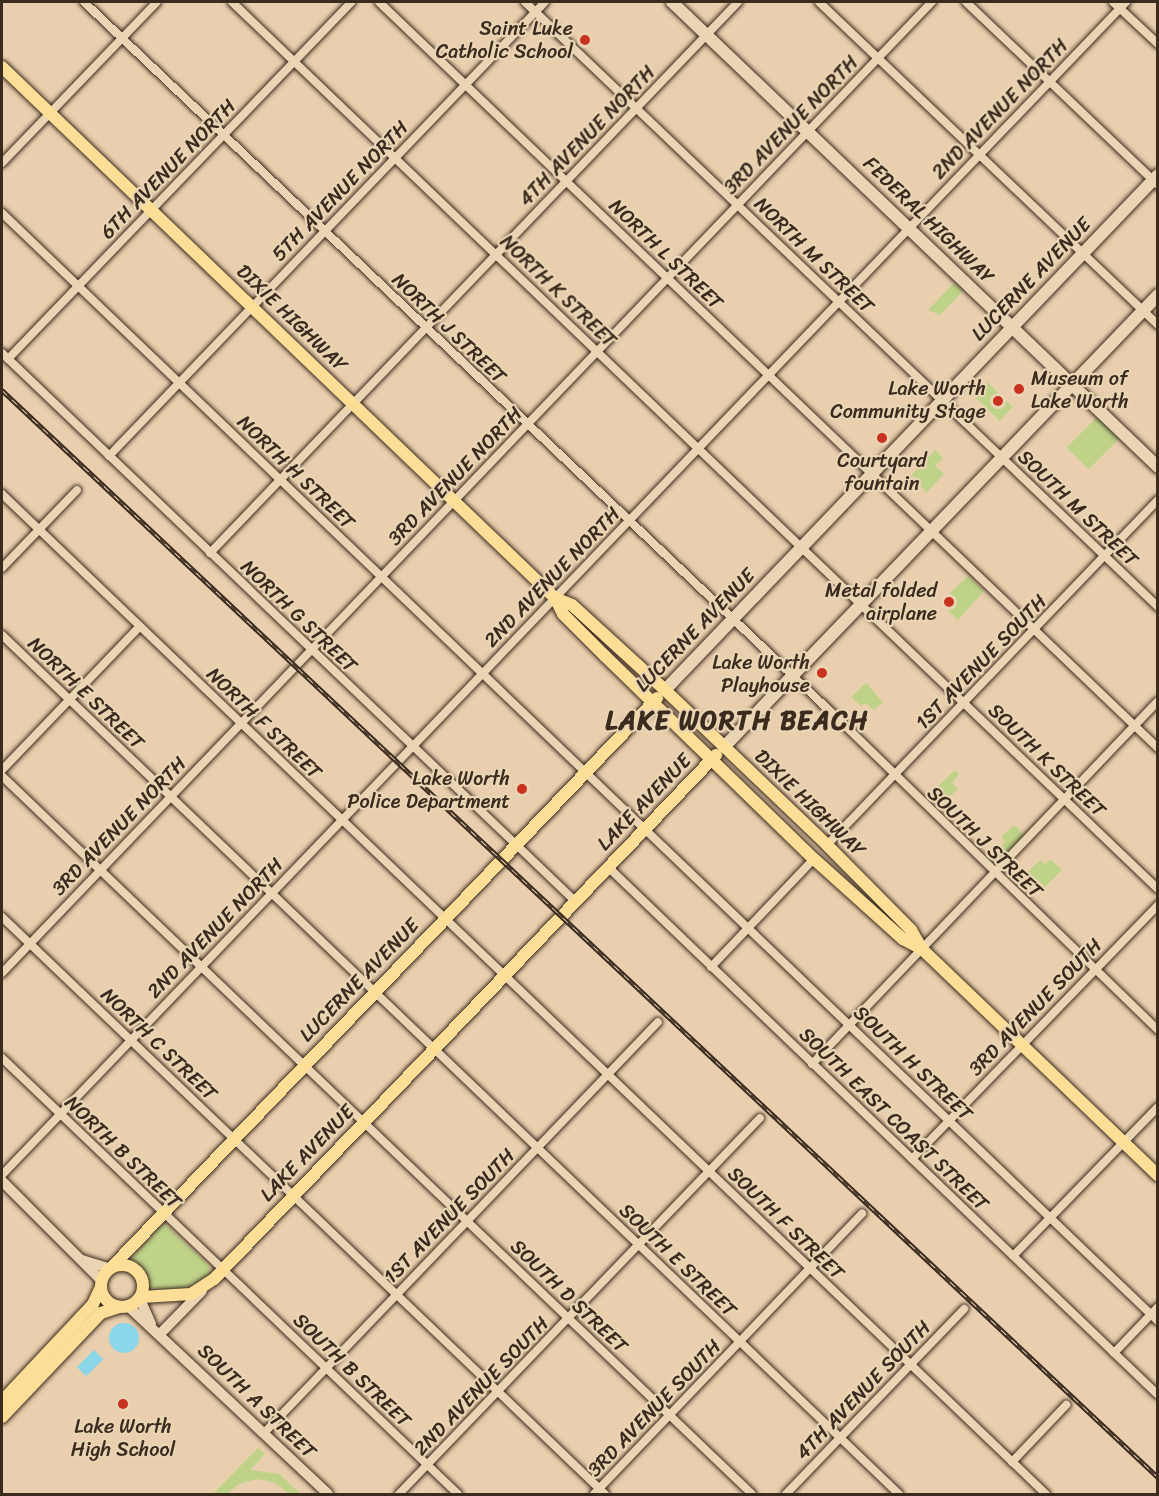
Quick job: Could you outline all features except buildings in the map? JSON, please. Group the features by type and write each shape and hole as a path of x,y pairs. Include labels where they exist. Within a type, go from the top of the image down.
{"main road":[{"name":"FEDERAL HIGHWAY","path":"672,2 1158,467"},
{"name":"DIXIE HIGHWAY","path":"2,67 555,598 563,614 652,704 814,859 903,939 922,949 1158,1175"},
{"name":"LUCERNE AVENUE","path":"111,1268 732,618 1156,180"},
{"name":"LAKE AVENUE","path":"141,1298 181,1296 208,1284 223,1270 1158,295"},
{"name":"DIXIE HIGHWAY","path":"555,598 572,605 665,690 827,845 911,930 922,949"},
{"path":"2,1401 93,1304 111,1268 126,1265 139,1272 144,1283 141,1298 101,1313 2,1417"},
{"path":"101,1284 106,1300 124,1306"}],"street":[{"name":"NORTH J STREET","path":"84,2 526,425 793,676"},
{"path":"2,163 157,2"},
{"name":"NORTH K STREET","path":"232,2 861,604"},
{"name":"6TH AVENUE NORTH","path":"5,356 78,286 351,2"},
{"name":"NORTH L STREET","path":"379,2 1158,748"},
{"name":"NORTH M STREET","path":"525,2 1001,457"},
{"name":"5TH AVENUE NORTH","path":"109,456 545,2"},
{"name":"4TH AVENUE NORTH","path":"210,553 738,2"},
{"path":"819,2 1158,326"},
{"name":"3RD AVENUE NORTH","path":"2,973 932,2"},
{"path":"966,2 1156,180"},
{"path":"1120,4 1158,44"},
{"name":"2ND AVENUE NORTH","path":"2,1175 979,155 1120,4"},
{"name":"NORTH H STREET","path":"2,213 645,829"},
{"name":"NORTH G STREET","path":"5,356 575,901"},
{"name":"SOUTH M STREET","path":"1001,457 1158,607"},
{"path":"2,568 77,490"},
{"name":"NORTH F STREET","path":"2,494 504,976"},
{"name":"1ST AVENUE SOUTH","path":"827,845 1158,500"},
{"name":"SOUTH K STREET","path":"861,604 1158,889"},
{"path":"2,770 140,626"},
{"name":"NORTH E STREET","path":"2,635 434,1049"},
{"name":"SOUTH J STREET","path":"793,676 993,873 1158,1030"},
{"path":"812,1064 1158,701"},
{"name":"SOUTH D STREET","path":"2,776 752,1494"},
{"name":"SOUTH H STREET","path":"645,829 1158,1321"},
{"path":"711,967 814,859"},
{"name":"SOUTH EAST COAST STREET","path":"608,867 1158,1395"},
{"name":"3RD AVENUE SOUTH","path":"912,1159 1158,905"},
{"name":"NORTH C STREET","path":"2,916 498,1392 599,1493"},
{"name":"SOUTH F STREET","path":"504,976 1046,1494"},
{"name":"1ST AVENUE SOUTH","path":"264,1433 658,1022"},
{"name":"SOUTH E STREET","path":"434,1049 899,1494"},
{"name":"NORTH B STREET","path":"2,1058 223,1270"},
{"path":"1013,1256 1158,1107"},
{"name":"2ND AVENUE SOUTH","path":"399,1494 760,1118"},
{"path":"2,1181 82,1260 101,1284"},
{"name":"3RD AVENUE SOUTH","path":"599,1493 669,1415 862,1214"},
{"path":"82,1260 111,1268"},
{"name":"SOUTH B STREET","path":"223,1270 458,1494"},
{"name":"LAKE AVENUE","path":"156,1330 208,1284"},
{"path":"141,1298 156,1330"},
{"name":"SOUTH A STREET","path":"124,1306 156,1330 328,1494"},
{"path":"1114,1353 1158,1306"},
{"name":"4TH AVENUE SOUTH","path":"786,1494 964,1309"},
{"path":"1012,1462 1066,1405"}],"green space":[{"path":"954,283 963,291 940,315 928,310"},
{"path":"987,382 1013,407 1000,421 974,396"},
{"path":"1097,417 1119,439 1089,469 1067,447"},
{"path":"935,450 943,458 935,466 944,474 926,493 915,477 909,478"},
{"path":"968,576 984,591 958,620 941,604"},
{"path":"866,683 883,702 874,710 865,703 861,706 851,697"},
{"path":"955,770 959,774 952,783 958,789 939,806 929,795"},
{"path":"1014,825 1024,835 995,865 989,859 1005,842 1001,837"},
{"path":"1050,859 1062,870 1045,887 1039,881 1025,885 1020,880 1040,860 1045,864"},
{"path":"164,1223 208,1265 210,1273 204,1280 180,1290 149,1288 142,1272 129,1261"},
{"path":"258,1448 265,1454 250,1470 279,1474 301,1494 289,1494 275,1483 257,1479 239,1484 227,1494 213,1494"}],"water":[{"path":"124,1323 134,1328 139,1338 134,1348 124,1353 114,1348 109,1338 114,1328"},
{"path":"94,1350 103,1359 86,1376 77,1367"}],"railway":[{"path":"2,390 1158,1477"}],"place":[{"name":"Saint Luke Catholic School","path":"585,40"},
{"name":"Museum of Lake Worth","path":"1019,389"},
{"name":"Lake Worth Community Stage","path":"998,401"},
{"name":"Courtyard fountain","path":"882,438"},
{"name":"Metal folded airplane","path":"949,602"},
{"name":"Lake Worth Playhouse","path":"822,673"},
{"name":"Lake Worth Police Department","path":"522,789"},
{"name":"Lake Worth High School","path":"123,1404"}],"district":[{"name":"LAKE WORTH BEACH","path":"737,721"}]}
